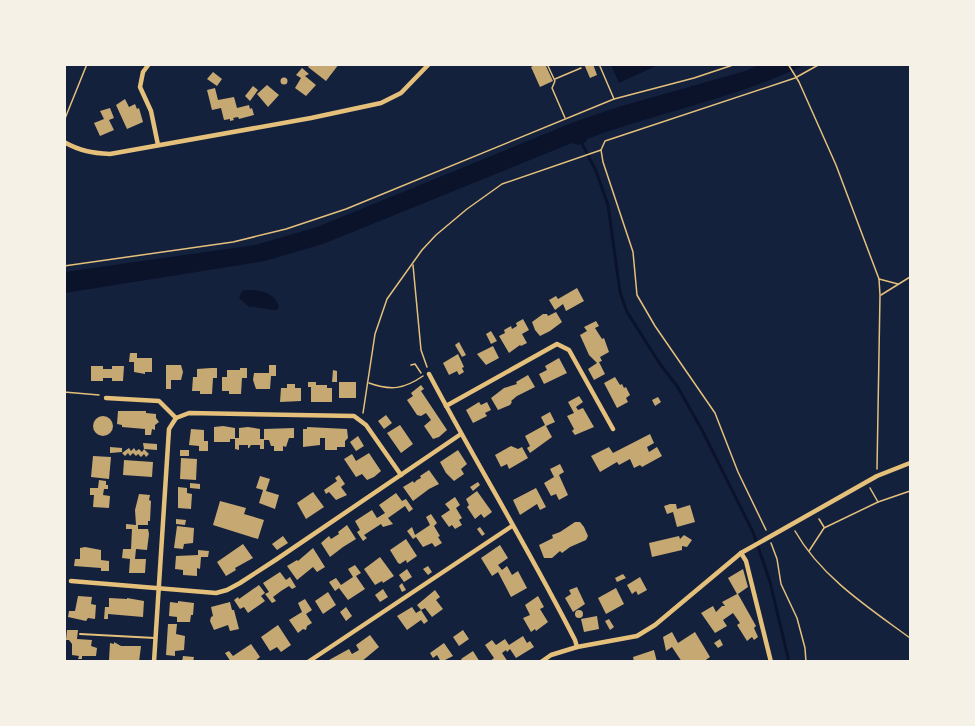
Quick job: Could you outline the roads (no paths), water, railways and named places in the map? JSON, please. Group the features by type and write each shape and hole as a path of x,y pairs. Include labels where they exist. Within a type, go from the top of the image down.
{"street":[{"path":"148,64 143,72 140,87 151,111 158,145"},
{"path":"64,142 79,150 110,154 311,118 381,103 401,93 429,65"},
{"path":"446,406 557,344 569,350 613,429"},
{"path":"426,375 542,575 577,647"},
{"path":"105,398 159,401 176,418"},
{"path":"154,662 170,429 176,418 189,413 354,416 360,418 366,425 401,474"},
{"path":"71,581 216,592 226,590 277,559 461,434"},
{"path":"541,662 577,647 637,636 655,625 741,553 878,476 910,463"},
{"path":"308,662 512,526"},
{"path":"741,553 746,561 771,662"}],"lane":[{"path":"80,634 155,638"}],"water":[{"path":"611,65 658,65 619,83"},
{"path":"759,65 804,65 751,87 614,129 587,139 586,142 578,145 572,143 323,244 265,261 65,293 64,272 255,245 317,227 574,122"},
{"path":"242,291 262,291 271,295 279,307 277,310 249,307 239,298"}],"waterway":[{"path":"580,140 596,171 608,205 620,292 627,312 677,386 702,430 753,532 770,582 789,662"}]}
